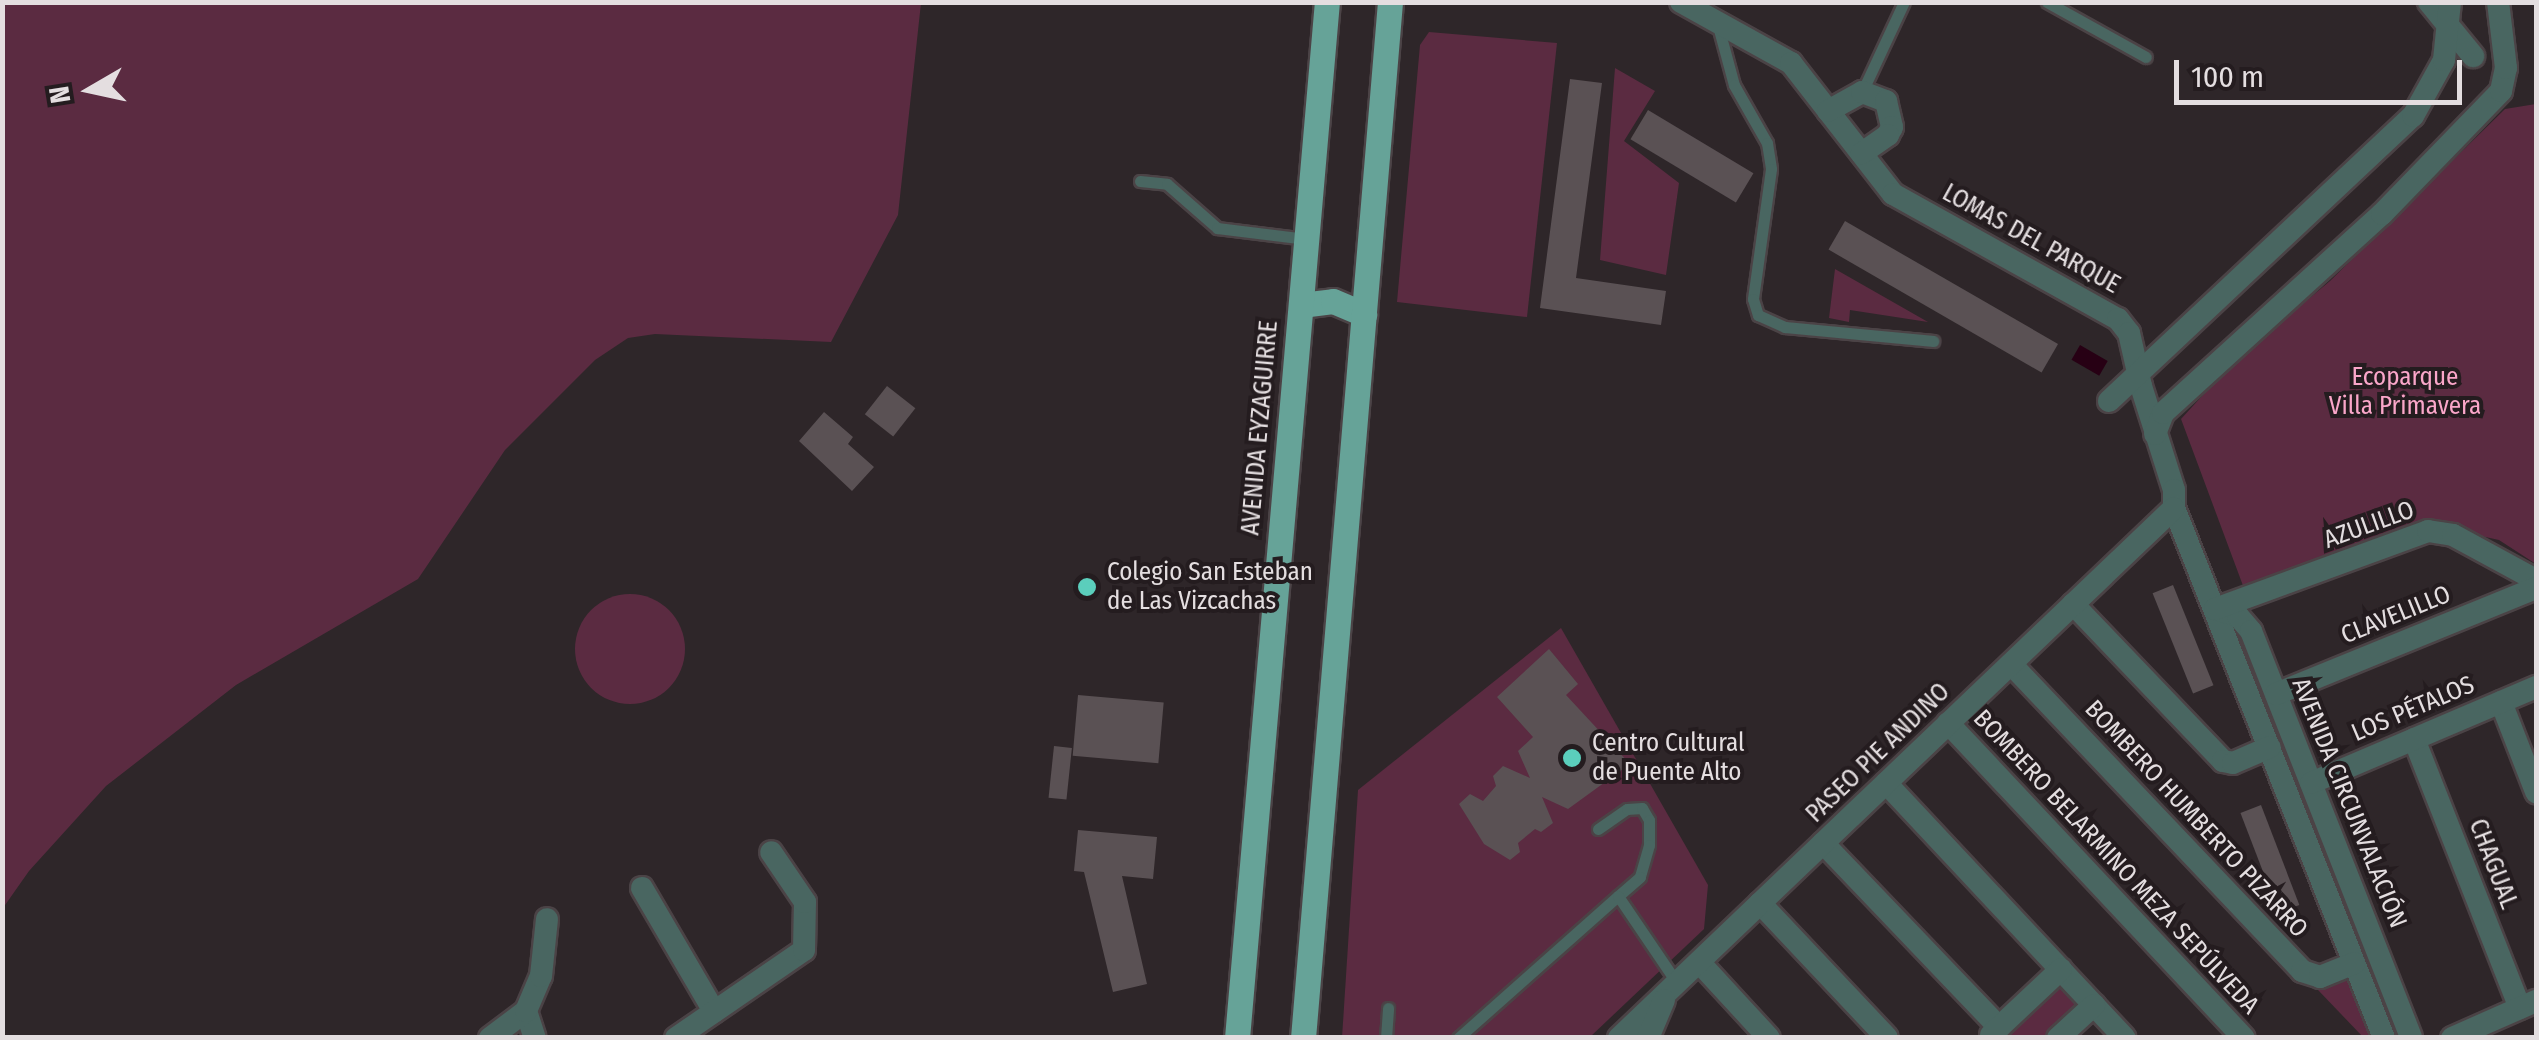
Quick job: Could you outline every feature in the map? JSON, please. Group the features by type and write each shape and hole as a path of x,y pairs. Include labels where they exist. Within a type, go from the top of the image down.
{"main road":[{"name":"AVENIDA EYZAGUIRRE","path":"1237,1038 1327,2"},
{"path":"1303,1038 1390,2"},
{"path":"1300,305 1334,301 1364,314"}],"street":[{"name":"LOMAS DEL PARQUE","path":"1681,2 1791,63 1885,188 1901,200 2118,319 2129,333 2174,490 2174,508"},
{"path":"2429,2 2473,56"},
{"path":"2109,401 2413,116 2438,76 2450,28 2450,2"},
{"path":"2155,434 2163,412 2382,214 2501,91 2506,68 2498,2"},
{"path":"1828,111 1862,92 1886,101 1893,118 1888,135 1862,153"},
{"name":"PASEO PIE ANDINO","path":"1619,1038 2174,508"},
{"name":"AVENIDA CIRCUNVALACIÓN","path":"2174,508 2384,1038"},
{"name":"AZULILLO","path":"2215,609 2428,531 2453,535 2536,580"},
{"name":"CLAVELILLO","path":"2276,694 2536,588"},
{"path":"2074,604 2223,761 2233,763 2270,747"},
{"name":"AVENIDA CIRCUNVALACIÓN","path":"2215,609 2244,621 2411,1038"},
{"name":"BOMBERO HUMBERTO PIZARRO","path":"2011,664 2302,970 2320,977 2354,962"},
{"name":"LOS PÉTALOS","path":"2311,783 2536,687"},
{"path":"2500,702 2536,792"},
{"name":"BOMBERO BELARMINO MEZA SEPÚLVEDA","path":"1948,724 2244,1038"},
{"name":"CHAGUAL","path":"2414,740 2528,1005"},
{"path":"1886,783 2126,1038"},
{"path":"1823,844 1994,1032 2061,969"},
{"path":"676,1038 804,950 805,902 771,852"},
{"path":"642,888 714,1011"},
{"path":"1760,904 1887,1038"},
{"path":"490,1038 526,1011 541,976 547,918"},
{"path":"1699,962 1769,1038"},
{"path":"1648,1038 1672,988"},
{"path":"2058,1038 2094,1004"},
{"path":"2452,1038 2528,1005"},
{"path":"526,1011 535,1038"}],"lane":[{"path":"1862,92 1904,2"},
{"path":"2046,2 2146,57"},
{"path":"1717,22 1734,85 1766,142 1771,169 1754,299 1758,314 1785,326 1932,341"},
{"path":"1140,181 1167,184 1217,228 1306,239"},
{"path":"1458,1038 1640,877 1649,844 1649,820 1642,808 1626,809 1598,829"},
{"path":"1618,896 1672,988"},
{"path":"1386,1038 1388,1008"}],"green space":[{"path":"3,2 921,3 898,215 831,342 655,334 628,338 595,360 505,450 418,579 236,685 106,786 29,871 3,908"},
{"path":"1429,32 1557,43 1527,317 1397,302 1420,45"},
{"path":"1615,68 1655,91 1624,141 1679,183 1666,275 1600,260"},
{"name":"Ecoparque Villa Primavera","path":"2536,104 2536,564 2499,540 2422,523 2245,591 2181,419 2234,361 2330,281 2505,109"},
{"path":"1835,269 1928,322 1850,310 1849,322 1829,318"},
{"path":"630,594 651,598 669,610 681,628 685,649 681,670 669,688 651,700 630,704 609,700 591,688 579,670 575,649 579,628 591,610 609,598"},
{"path":"1561,628 1708,885 1704,929 1590,1037 1342,1038 1358,790"},
{"path":"2351,974 2379,1037 2363,1037 2318,990"},
{"path":"2061,977 2085,1004 2049,1037 1997,1038"}],"shaded area":[{"path":"2080,345 2108,361 2099,376 2072,360"}],"building":[{"path":"1570,79 1602,83 1576,278 1666,291 1661,325 1540,308"},
{"path":"1648,110 1753,173 1736,202 1630,139"},
{"path":"1845,221 2058,344 2042,373 1828,250"},
{"path":"887,386 915,408 893,437 865,414"},
{"path":"824,412 853,437 848,444 874,467 852,491 799,441"},
{"path":"2173,585 2213,685 2193,693 2153,593"},
{"name":"Centro Cultural de Puente Alto","path":"1549,649 1578,684 1566,695 1630,764 1568,809 1542,797 1553,823 1541,832 1535,829 1518,843 1520,852 1510,860 1484,844 1459,804 1470,794 1483,801 1496,786 1493,776 1503,766 1530,778 1518,751 1533,737 1497,697"},
{"path":"1078,695 1164,702 1158,763 1073,756"},
{"path":"1054,746 1072,748 1066,800 1049,798"},
{"path":"2261,805 2299,905 2279,913 2240,813"},
{"path":"1078,830 1157,837 1153,879 1122,876 1147,984 1113,992 1084,872 1074,871"}],"place":[{"name":"Colegio San Esteban de Las Vizcachas","path":"1087,587"},
{"name":"Centro Cultural de Puente Alto","path":"1572,758"}]}
